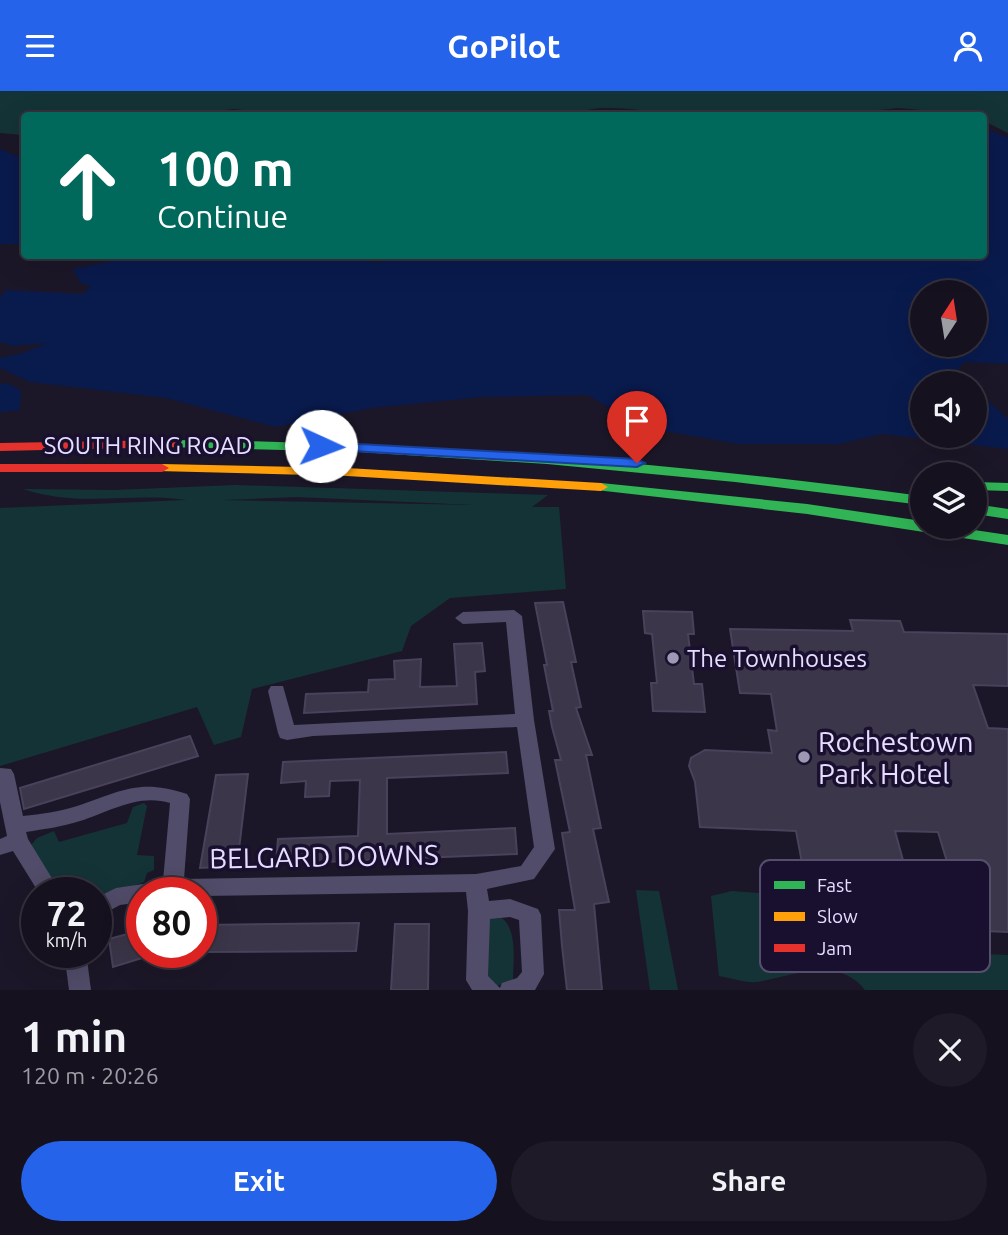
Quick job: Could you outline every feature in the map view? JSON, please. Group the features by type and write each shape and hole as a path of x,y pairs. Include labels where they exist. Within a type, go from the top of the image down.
{"highway":[{"name":"SOUTH RING ROAD","path":"0,447 243,444 427,450 587,461 730,475 910,499"},
{"path":"587,461 737,468 909,483"},
{"name":"SOUTH RING ROAD","path":"0,468 275,468 406,472 718,498 910,525"},
{"path":"987,486 1008,487"},
{"path":"987,511 1008,514"},
{"name":"SOUTH RING ROAD","path":"987,537 1008,540"}],"street":[{"name":"BELGARD DOWNS","path":"217,887 476,883 527,873 545,849 525,720 514,616 463,618"},
{"path":"277,691 287,733 313,729 525,720"},
{"path":"4,774 11,838 39,877"},
{"name":"BELGARD DOWNS","path":"11,838 117,797 164,792 180,799 174,877"},
{"path":"476,883 479,911 477,980 489,990"},
{"path":"479,911 510,908 530,915 533,974 524,987 510,990"},
{"path":"77,968 80,990"}],"green space":[{"path":"0,91 1008,91 1008,133 987,122 987,112 898,108 860,112 664,112 605,108 580,112 263,112 234,109 203,112 21,112 21,135 0,133"},
{"path":"236,485 548,495 532,507 559,507 566,589 450,598 411,626 402,651 252,689 241,737 214,745 197,707 0,766 0,508 186,500 65,498 23,489 114,490","holes":["297,497 474,505 222,500"]},
{"path":"144,803 147,806 137,855 154,856 154,870 147,873 146,877 126,877 126,888 112,893 112,877 43,877 28,849 37,838 54,831 59,842 127,823 133,807"},
{"path":"636,890 659,891 678,990 650,990"},
{"path":"732,891 760,893 760,972 807,972 757,982 719,976 711,896"},
{"path":"502,918 513,939 513,981 493,987 487,984 485,919"},
{"path":"990,954 1008,955 1008,990 865,990 854,979 835,972 990,972"}],"water":[{"path":"987,129 1008,138 1008,364 965,362 956,371 910,371 910,437 882,434 839,444 739,444 641,427 588,395 483,397 371,408 276,427 166,398 30,382 0,368 0,358 23,353 47,343 13,346 0,342 0,297 6,290 83,294 91,287 80,282 73,269 120,259 368,259 373,263 401,259 987,259"},
{"path":"0,149 21,158 21,244 0,244"},
{"path":"7,383 21,390 20,410 0,412 0,384"},
{"path":"987,400 1008,419 1008,449 987,446"}],"building":[{"path":"563,602 576,662 571,662 581,707 576,708 592,755 586,755 601,828 593,829 609,902 594,904 602,990 567,990 562,946 559,910 575,910 562,833 570,832 555,760 561,760 549,711 553,711 535,603"},
{"name":"The Townhouses","path":"643,611 692,612 694,634 688,634 694,684 702,684 705,712 653,711 651,683 657,683 652,634 645,633"},
{"name":"Rochestown Park Hotel","path":"850,620 900,621 904,632 1008,634 1008,686 973,685 988,728 1008,729 1008,932 990,931 990,860 946,860 938,832 895,831 903,860 801,860 796,831 700,827 695,782 689,766 691,758 705,750 772,753 768,730 777,731 771,694 740,693 730,629 853,631"},
{"path":"482,643 485,671 475,672 477,704 304,713 306,694 368,692 369,680 395,679 394,661 421,659 420,687 457,686 454,644"},
{"path":"190,736 198,756 24,809 20,788"},
{"path":"506,752 508,773 387,778 387,834 515,828 517,854 276,864 278,839 358,836 360,780 330,781 329,796 305,797 306,781 281,783 283,762"},
{"path":"248,774 237,866 200,868 216,775"},
{"path":"359,923 356,951 217,952 217,925"},
{"path":"395,924 429,924 428,990 391,990"},
{"path":"126,934 126,963 113,967 112,960 112,938"}],"traffic: fast":[{"path":"170,444 359,448 547,459 735,477 910,499"},
{"path":"987,486 1008,487"},
{"path":"601,487 807,509 910,524"},
{"path":"987,511 1008,514"},
{"path":"987,537 1008,540"}],"traffic: slow":[{"path":"162,468 347,472 601,487"}],"traffic: jam":[{"path":"0,447 170,444"},
{"path":"0,468 162,468"}],"place":[{"name":"The Townhouses","path":"673,658"},
{"name":"Rochestown Park Hotel","path":"804,757"}],"route":[{"path":"321,446 637,463"}]}
